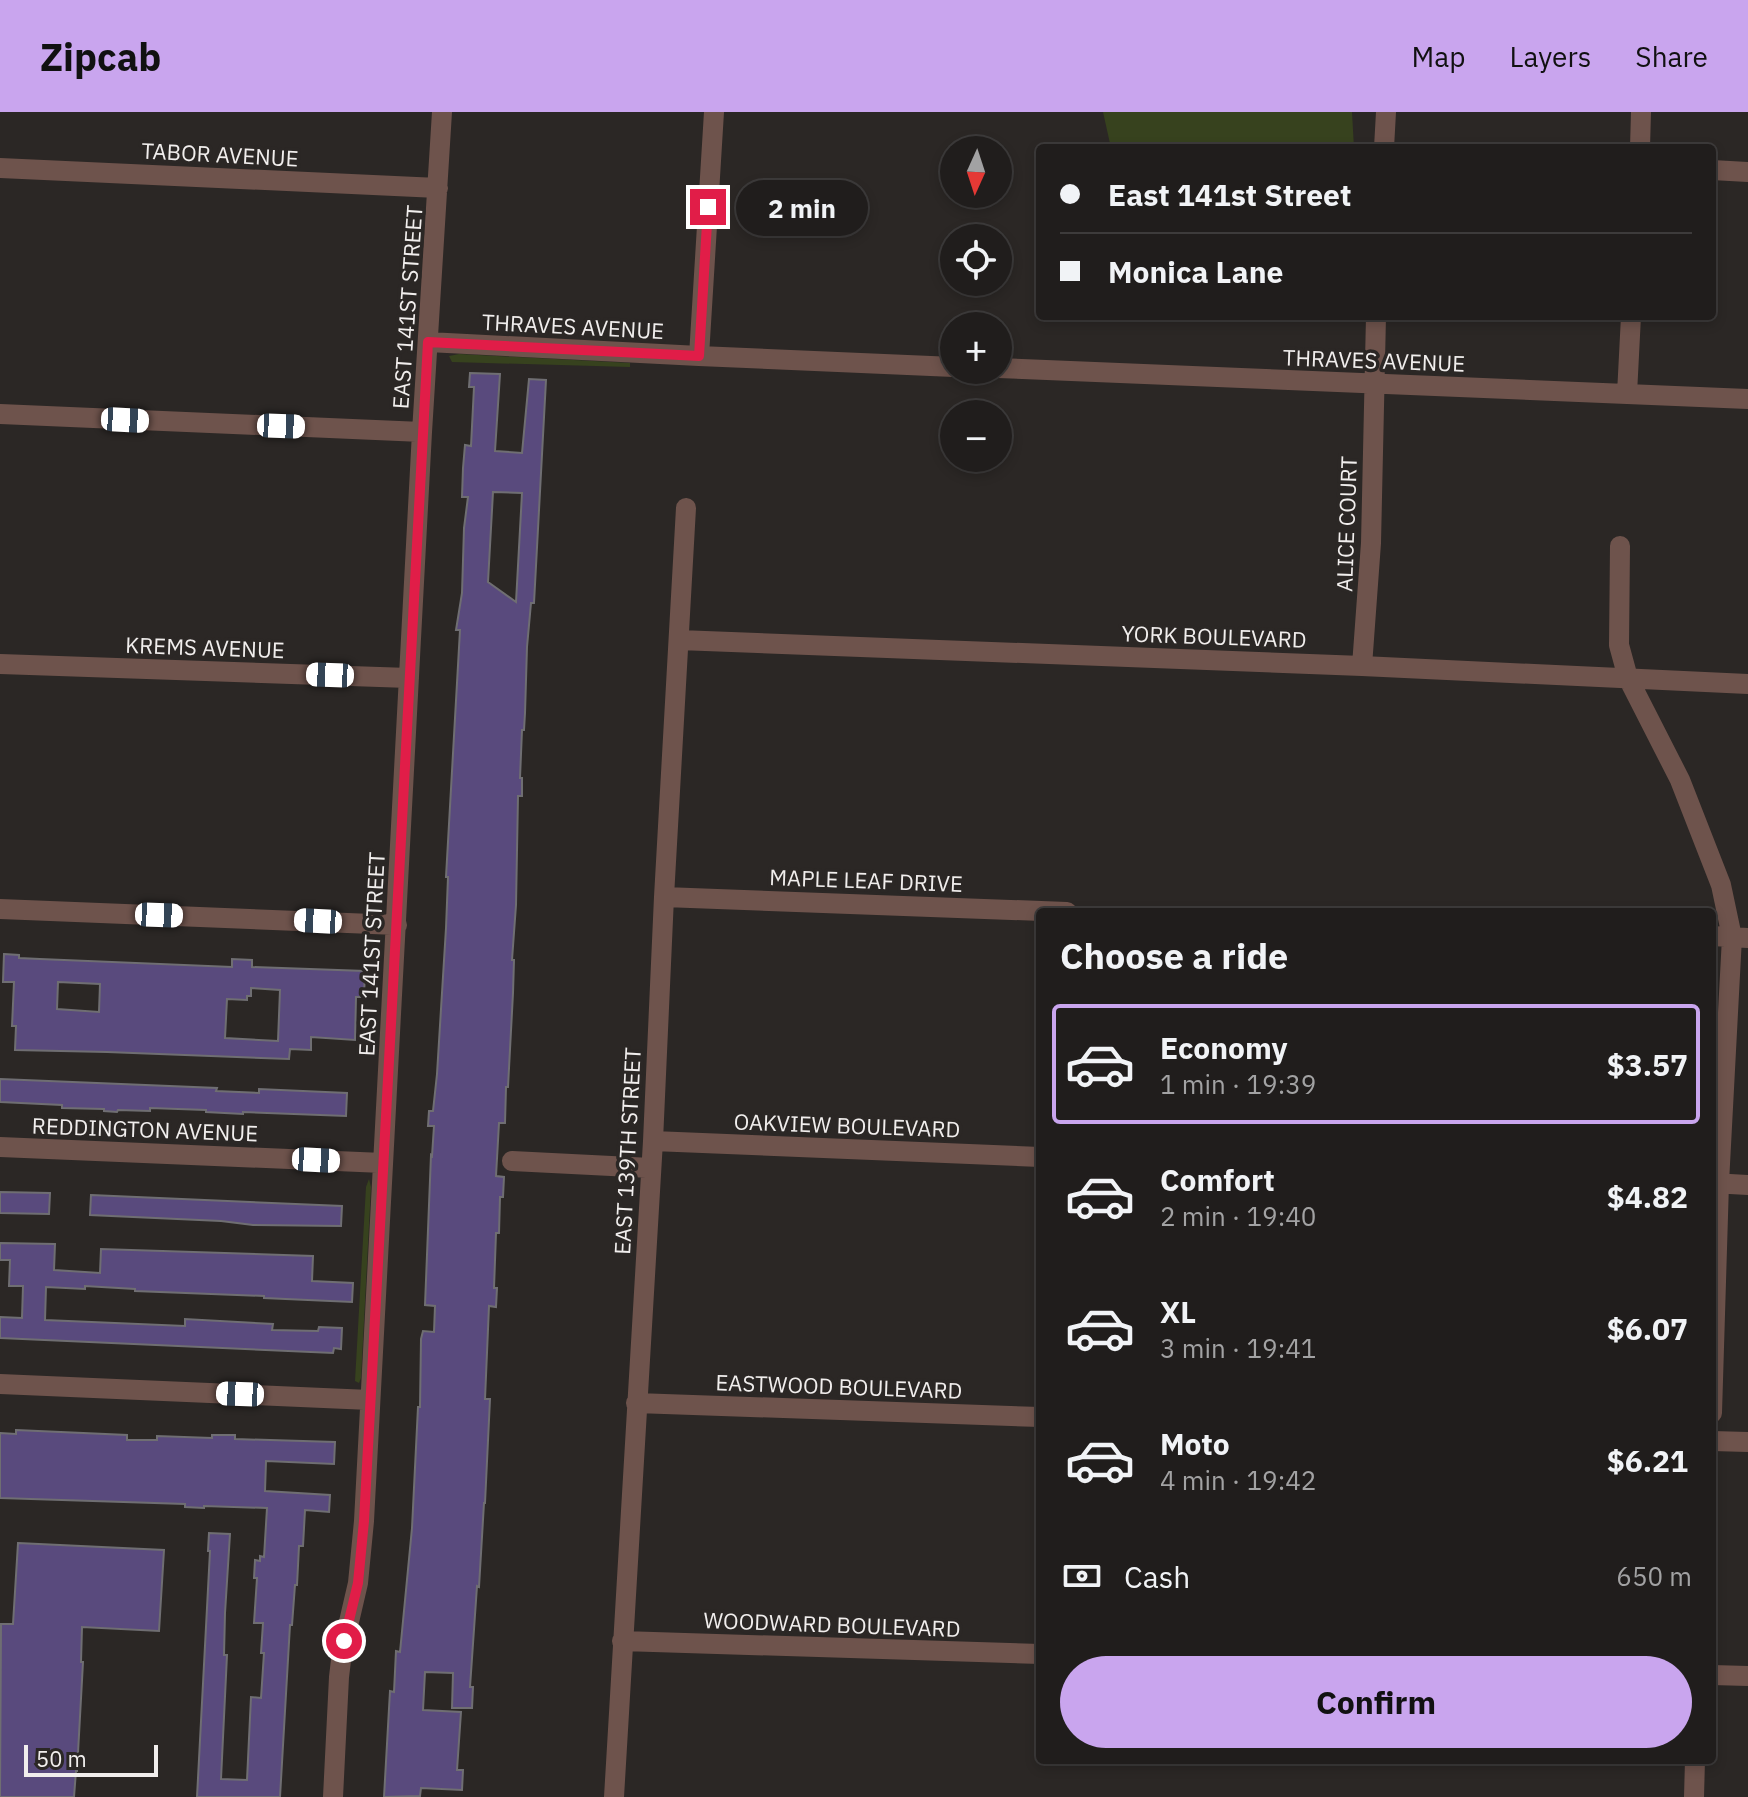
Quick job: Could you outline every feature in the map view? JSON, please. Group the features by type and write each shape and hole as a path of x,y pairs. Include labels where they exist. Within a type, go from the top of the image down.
{"street":[{"name":"EAST 141ST STREET","path":"333,1797 340,1663 361,1563 442,112"},
{"path":"699,356 714,112"},
{"path":"1384,144 1386,112"},
{"path":"1640,144 1641,112"},
{"name":"TABOR AVENUE","path":"0,168 438,188"},
{"path":"1716,170 1748,172"},
{"name":"ALICE COURT","path":"1362,666 1371,543 1376,320"},
{"path":"1627,394 1631,320"},
{"name":"THRAVES AVENUE","path":"428,342 940,366"},
{"name":"THRAVES AVENUE","path":"1012,369 1748,399"},
{"path":"0,414 422,432"},
{"name":"EAST 139TH STREET","path":"614,1797 686,508"},
{"path":"1620,546 1619,645 1628,678 1680,780 1721,885 1731,937 1716,1183 1748,1185"},
{"name":"YORK BOULEVARD","path":"679,640 1748,684"},
{"name":"KREMS AVENUE","path":"0,664 409,678"},
{"name":"MAPLE LEAF DRIVE","path":"664,897 1036,911"},
{"path":"0,909 397,925"},
{"name":"OAKVIEW BOULEVARD","path":"653,1141 1036,1157"},
{"name":"REDDINGTON AVENUE","path":"0,1147 383,1163"},
{"path":"512,1161 651,1168"},
{"path":"0,1384 370,1400"},
{"name":"EASTWOOD BOULEVARD","path":"636,1403 1036,1417"},
{"path":"1716,1441 1748,1442"},
{"name":"WOODWARD BOULEVARD","path":"622,1641 1036,1654"},
{"path":"1716,1675 1748,1676"},
{"path":"1694,1797 1695,1764"}],"green space":[{"path":"1103,112 1352,112 1354,144 1110,144"},
{"path":"449,356 630,363 630,367 452,362"},
{"path":"369,1179 359,1383 355,1381 366,1187"}],"building":[{"path":"470,373 500,374 495,451 522,453 529,379 546,380 534,603 531,603 522,730 522,796 518,796 508,1087 505,1123 499,1123 496,1176 504,1177 499,1233 496,1233 496,1307 489,1306 485,1399 490,1399 485,1503 470,1687 473,1687 472,1708 452,1708 453,1673 425,1672 423,1710 461,1712 457,1770 463,1770 462,1790 421,1788 420,1796 384,1797 390,1691 394,1692 396,1651 400,1652 412,1528 421,1339 423,1331 434,1332 435,1306 425,1305 434,1126 428,1126 437,1074 446,928 460,630 456,630 462,593 468,497 462,497 463,468 465,445 471,446 474,387 469,387","holes":["493,492 522,493 516,602 488,582"]},
{"path":"4,954 19,955 19,958 232,967 232,959 252,960 252,967 365,971 364,997 356,997 355,1040 311,1037 311,1050 290,1049 289,1059 15,1050 16,1026 12,1026 14,982 3,982","holes":["58,982 100,984 99,1012 57,1009","251,988 280,990 278,1041 225,1038 227,999 247,1000 247,996 251,996"]},
{"path":"0,1079 217,1088 216,1091 259,1093 259,1089 347,1093 346,1116 150,1108 150,1111 117,1112 0,1102"},
{"path":"0,1192 50,1193 49,1214 0,1213"},
{"path":"91,1195 342,1206 341,1226 253,1225 90,1215"},
{"path":"0,1243 55,1244 54,1270 100,1273 101,1249 313,1256 312,1281 353,1283 352,1302 85,1286 85,1289 46,1287 45,1320 185,1326 185,1319 273,1324 272,1330 342,1328 341,1349 334,1348 333,1353 0,1338 0,1317 22,1318 23,1286 9,1286 10,1260 0,1260"},
{"path":"16,1430 127,1435 127,1440 157,1440 157,1436 212,1438 212,1435 235,1435 235,1439 335,1442 334,1464 266,1461 265,1491 330,1495 329,1512 305,1510 303,1546 299,1546 297,1585 290,1625 280,1797 197,1797 209,1533 230,1534 221,1779 247,1780 251,1697 261,1698 264,1653 261,1653 263,1623 254,1623 255,1560 260,1561 260,1556 264,1557 267,1508 0,1498 0,1433 16,1434"},
{"path":"18,1543 164,1550 159,1631 82,1627 83,1662 74,1797 0,1797 1,1624 13,1624"}],"route":[{"path":"344,1641 358,1583 364,1521 428,342 699,356 708,207"}]}
